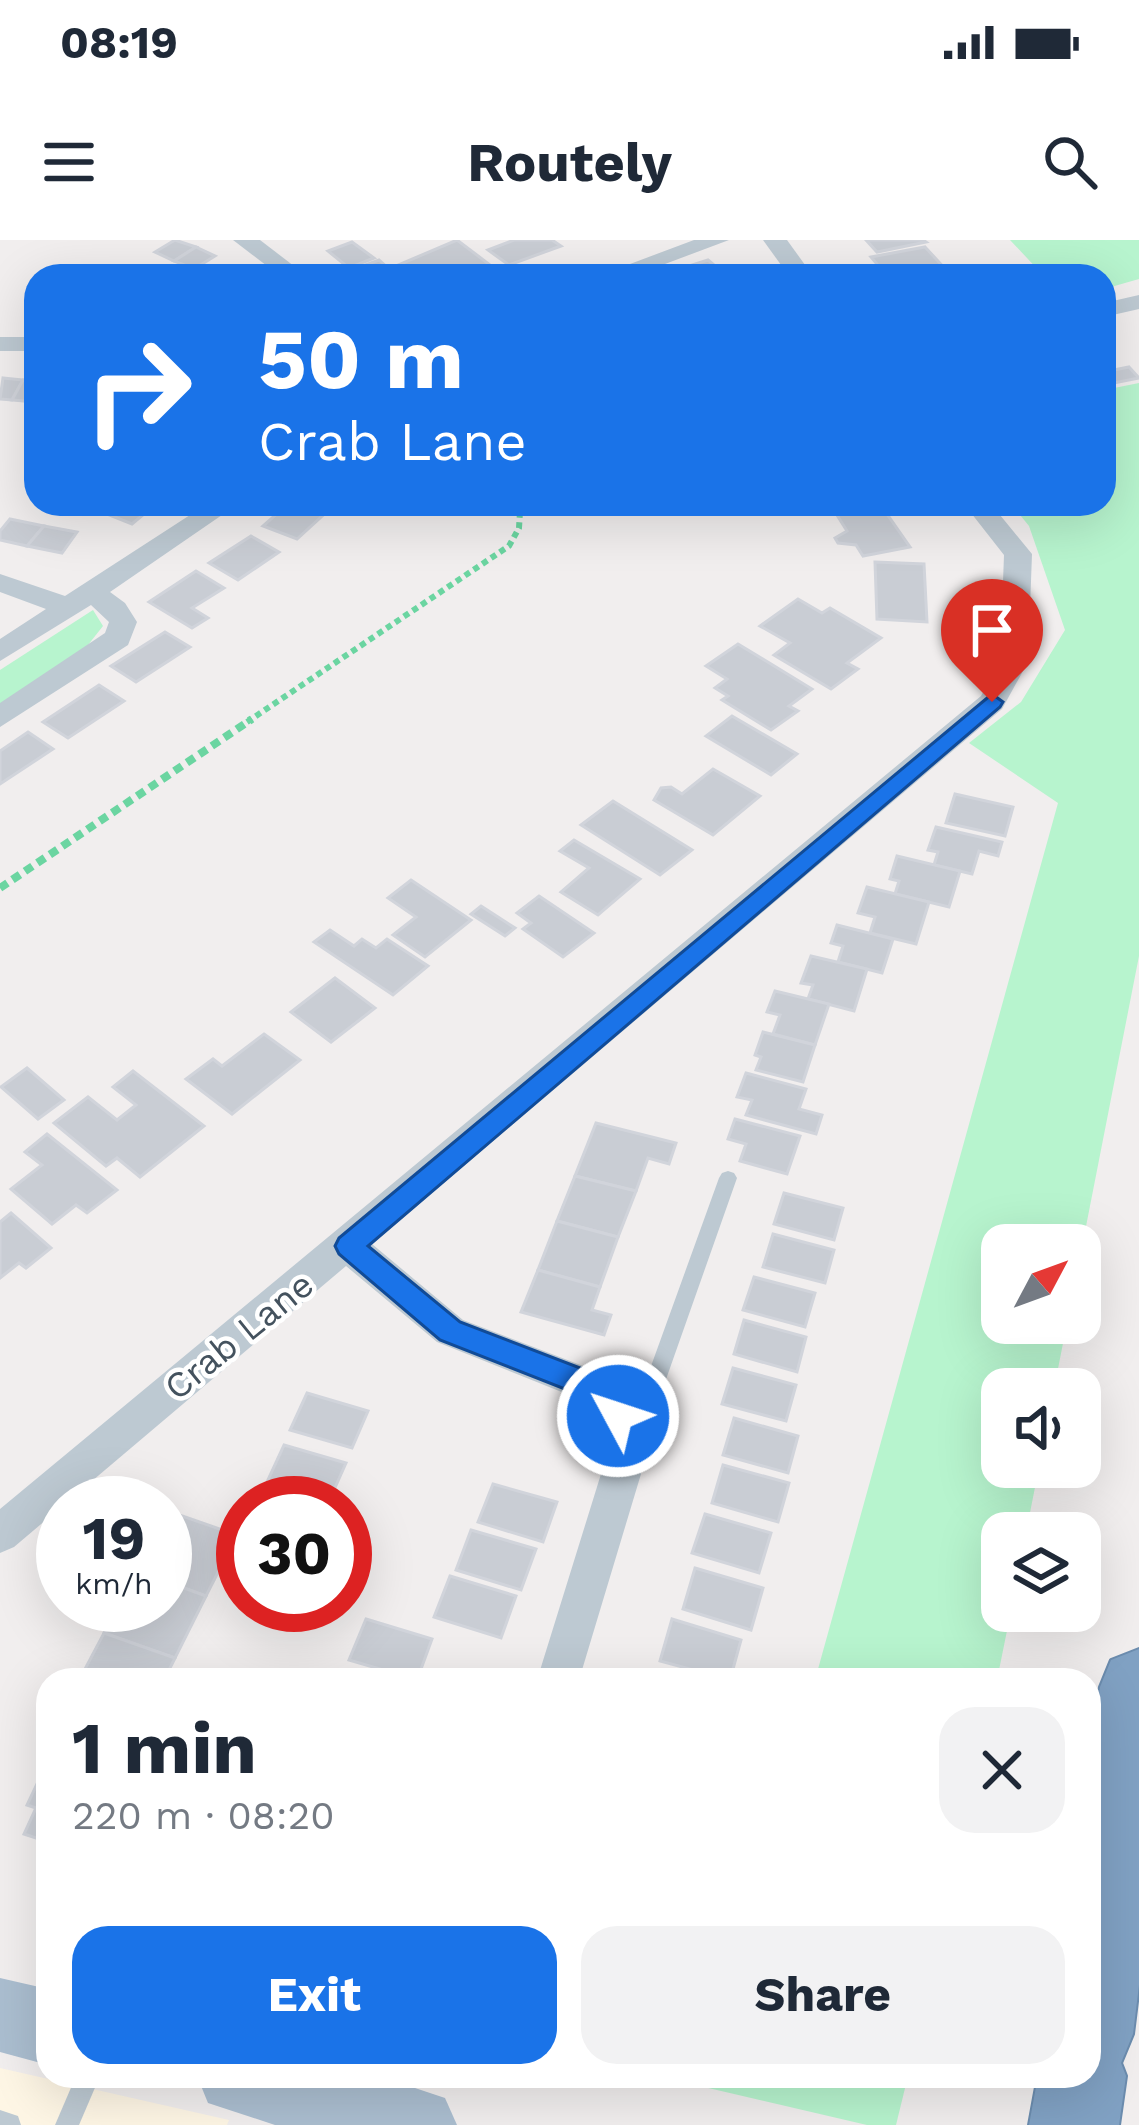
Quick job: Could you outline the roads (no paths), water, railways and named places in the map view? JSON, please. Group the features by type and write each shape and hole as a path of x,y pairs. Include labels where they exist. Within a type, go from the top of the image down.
{"highway":[{"path":"1101,1960 1139,1687"},
{"path":"1074,2125 1080,2088"}],"main road":[{"path":"0,2014 36,2024"},
{"path":"280,2088 418,2125"}],"street":[{"path":"245,240 278,264"},
{"path":"646,264 717,240"},
{"path":"0,652 207,516"},
{"name":"Crab Lane","path":"0,1534 349,1246 992,702 1014,662 1018,554 987,516"},
{"path":"0,583 115,609 123,622 118,638 0,717"},
{"path":"349,1246 450,1331 604,1390 618,1416 621,1474 562,1668"}],"lane":[{"path":"618,1416 654,1385 728,1178"},
{"path":"67,2125 83,2088"},
{"path":"0,2122 9,2125"}]}
